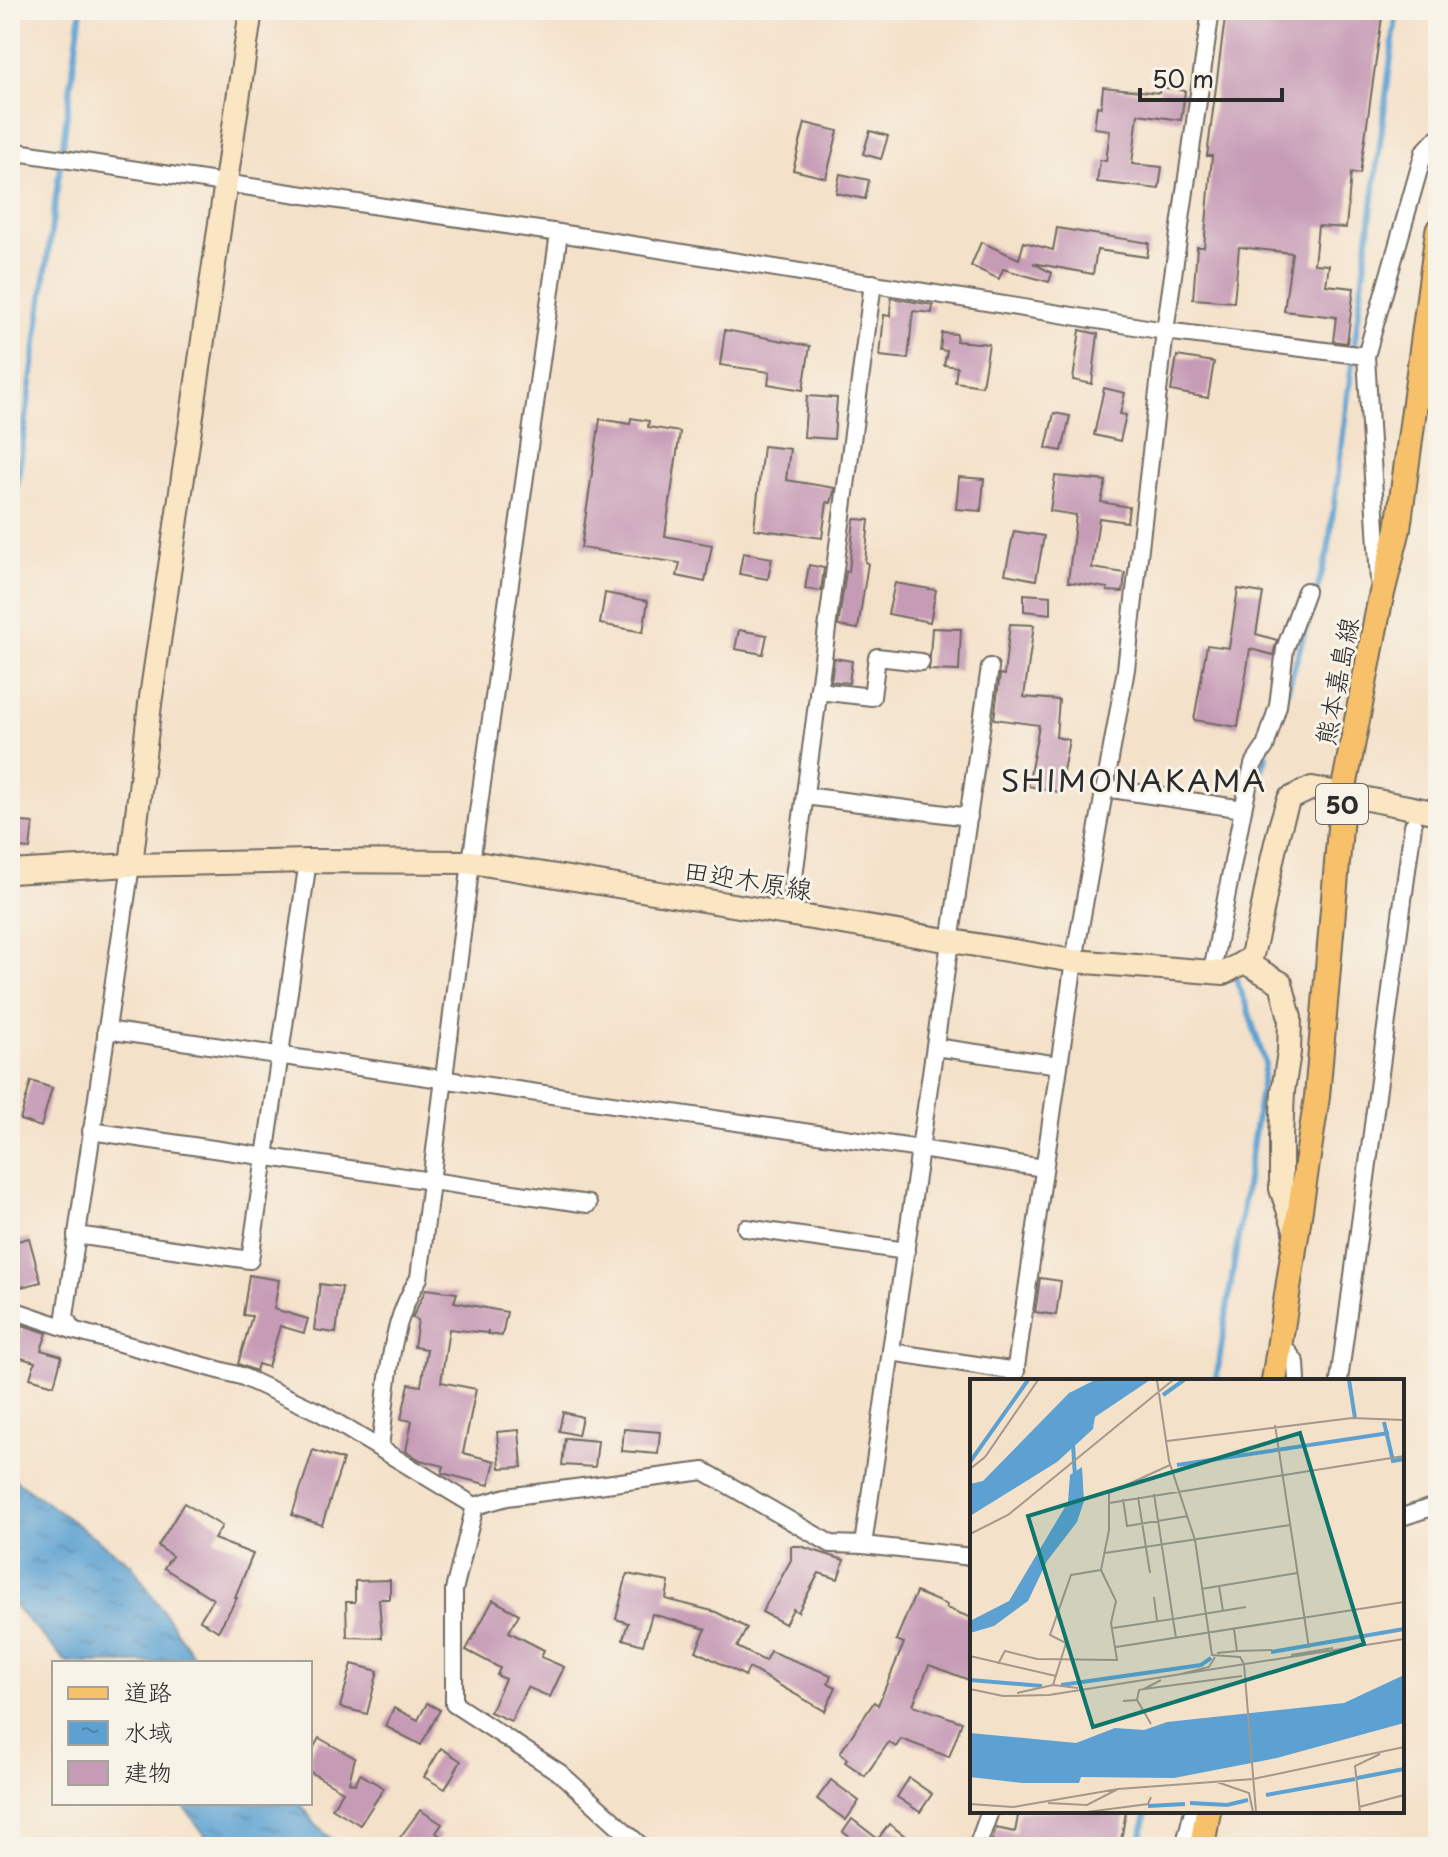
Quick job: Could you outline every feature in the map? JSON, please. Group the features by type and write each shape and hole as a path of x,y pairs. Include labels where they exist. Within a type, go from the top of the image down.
{"main road":[{"path":"131,865 150,704 251,10"},
{"name":"熊本嘉島線","path":"1274,1379 1317,1097 1380,601 1398,529 1438,231"},
{"path":"1227,969 1251,958 1280,824 1289,799 1312,788 1438,813"},
{"name":"田迎木原線","path":"10,872 131,865 308,861 471,862 1074,961 1227,969"},
{"path":"1227,969 1281,983 1290,1018 1283,1091 1281,1189 1297,1235"},
{"path":"1202,1847 1208,1813"}],"street":[{"path":"891,1352 1015,1376 1074,961 1126,669 1165,331 1211,10"},
{"path":"1380,601 1366,356 1424,152 1438,137"},
{"path":"10,151 559,233 1165,331 1366,356"},
{"path":"380,1447 396,1324 405,1299 419,1278 471,862 559,233"},
{"path":"789,914 873,283"},
{"path":"1227,969 1243,809 1253,765 1265,747 1278,706 1285,649 1306,591"},
{"path":"818,691 872,697 877,657 921,662"},
{"path":"863,1545 990,667"},
{"path":"1105,788 1243,809"},
{"path":"805,796 969,817"},
{"path":"1339,1379 1413,825"},
{"path":"76,1235 250,1260 308,861"},
{"path":"72,1330 65,1316 131,865"},
{"path":"106,1030 1044,1168"},
{"path":"935,1047 1059,1065"},
{"path":"91,1131 588,1204"},
{"path":"746,1228 906,1251"},
{"path":"10,1309 72,1330 241,1376 319,1412 475,1506 507,1497 704,1471 831,1544 970,1557"},
{"path":"1280,1341 1296,1363 1297,1379"},
{"path":"1404,1516 1438,1505"},
{"path":"475,1506 454,1590 454,1704 560,1773 642,1847"},
{"path":"977,1847 989,1813"},
{"path":"1184,1847 1192,1813"}],"water":[{"path":"10,1476 131,1564 197,1661 65,1661 10,1601"},
{"path":"182,1805 301,1805 316,1825 340,1847 214,1847"}],"building":[{"path":"1226,10 1315,10 1362,16 1363,10 1383,10 1360,174 1351,173 1346,228 1318,226 1314,264 1329,265 1326,285 1354,288 1347,343 1333,341 1336,317 1284,311 1292,253 1239,247 1234,302 1193,299 1197,247 1204,247 1212,156 1207,156"},
{"path":"1103,87 1159,93 1160,87 1185,91 1181,120 1138,114 1132,164 1162,167 1159,189 1097,182 1100,160 1106,161 1110,130 1094,128"},
{"path":"805,123 838,131 826,178 793,170"},
{"path":"870,131 888,136 881,159 863,154"},
{"path":"840,174 869,180 865,199 836,193"},
{"path":"1057,228 1149,243 1147,257 1097,250 1093,274 1033,263 1052,273 1049,282 1003,269 999,279 971,266 981,242 1019,259 1024,242 1053,250"},
{"path":"891,298 933,305 932,313 913,311 908,359 880,356 884,315 890,316"},
{"path":"725,330 810,346 803,390 768,384 770,372 720,365"},
{"path":"1080,330 1098,334 1092,384 1073,380"},
{"path":"942,333 957,334 956,341 989,344 982,386 955,382 957,367 944,365 947,351 940,350"},
{"path":"1177,356 1214,362 1208,398 1171,391"},
{"path":"1104,388 1125,393 1120,414 1126,415 1120,441 1094,435"},
{"path":"807,396 837,398 834,439 804,437"},
{"path":"1054,413 1070,416 1062,451 1046,448"},
{"path":"631,418 649,421 648,427 680,432 665,536 712,545 705,582 677,576 680,563 581,548 600,419 630,424"},
{"path":"763,446 790,449 786,480 835,488 831,503 827,502 822,538 754,529"},
{"path":"1055,476 1106,481 1101,502 1129,507 1127,522 1099,518 1092,568 1125,573 1123,592 1068,582 1076,515 1050,511"},
{"path":"959,477 984,479 981,511 956,509"},
{"path":"854,519 869,520 865,562 868,563 858,629 838,626 846,571 849,572"},
{"path":"1014,531 1044,536 1036,580 1005,574"},
{"path":"743,553 772,558 768,579 739,574"},
{"path":"809,565 824,568 821,591 805,589"},
{"path":"895,583 936,590 930,622 888,614"},
{"path":"1238,589 1263,593 1256,634 1277,640 1273,655 1250,649 1238,727 1194,720 1207,645 1229,648"},
{"path":"605,593 648,601 643,632 600,624"},
{"path":"1024,594 1051,596 1051,614 1024,611"},
{"path":"1010,624 1034,625 1024,697 1059,700 1056,737 1069,740 1059,792 1028,786 1039,725 994,719 1000,674 1004,675"},
{"path":"932,628 961,629 959,671 929,670"},
{"path":"739,630 767,635 763,654 735,649"},
{"path":"834,658 852,661 849,683 831,681"},
{"path":"10,821 33,823 30,849 10,847"},
{"path":"31,1081 52,1088 41,1127 20,1120"},
{"path":"29,1238 41,1282 17,1288 10,1262 10,1243"},
{"path":"249,1275 279,1280 274,1309 308,1319 304,1333 280,1326 268,1367 258,1364 256,1371 238,1364 252,1316 243,1315"},
{"path":"1040,1278 1061,1281 1056,1315 1035,1312"},
{"path":"320,1284 342,1287 336,1333 314,1330"},
{"path":"426,1289 457,1293 454,1302 507,1312 502,1336 488,1334 488,1330 487,1333 449,1329 441,1382 476,1389 463,1453 495,1461 489,1485 442,1473 444,1466 420,1460 406,1451 412,1421 401,1419 409,1384 421,1386 427,1349 414,1347 418,1320 412,1318"},
{"path":"23,1325 47,1333 41,1350 62,1356 54,1385 30,1378 35,1362 14,1356"},
{"path":"563,1412 582,1417 578,1435 559,1431"},
{"path":"624,1429 660,1432 658,1454 622,1451"},
{"path":"519,1430 522,1467 500,1468 497,1432"},
{"path":"565,1438 598,1441 595,1467 562,1465"},
{"path":"313,1450 343,1460 322,1525 292,1515"},
{"path":"184,1503 222,1526 214,1539 253,1554 237,1598 218,1631 200,1620 213,1599 164,1568 172,1556 158,1546"},
{"path":"791,1546 844,1560 838,1579 819,1573 798,1612 793,1609 785,1624 762,1612 791,1560"},
{"path":"627,1574 669,1582 666,1599 716,1612 747,1628 737,1647 765,1661 770,1651 831,1675 828,1683 836,1687 825,1711 749,1668 745,1676 696,1651 706,1629 652,1614 643,1645 623,1639 628,1623 616,1619"},
{"path":"390,1580 390,1599 379,1599 382,1638 347,1637 346,1602 355,1602 355,1581"},
{"path":"916,1592 970,1617 970,1680 929,1665 913,1705 962,1722 949,1757 901,1739 896,1747 889,1742 865,1776 845,1762 847,1759 840,1753 874,1702 878,1705 904,1643 896,1640"},
{"path":"493,1600 519,1614 509,1632 544,1650 541,1657 564,1667 550,1697 527,1687 511,1721 490,1712 505,1679 497,1675 500,1668 466,1650"},
{"path":"352,1664 378,1671 367,1714 340,1707"},
{"path":"427,1703 440,1710 421,1745 385,1726 394,1708 418,1720"},
{"path":"319,1738 355,1758 349,1782 355,1784 360,1774 384,1788 360,1825 332,1808 343,1791 312,1773 312,1750"},
{"path":"441,1748 461,1761 445,1789 424,1777"},
{"path":"909,1778 932,1794 920,1812 897,1797"},
{"path":"831,1780 859,1801 846,1820 817,1799"},
{"path":"420,1810 442,1824 436,1833 441,1836 433,1847 393,1847"},
{"path":"1019,1813 1126,1813 1120,1847 990,1847 996,1828 1015,1832"},
{"path":"852,1819 878,1839 889,1824 905,1836 896,1847 863,1847 843,1832"}],"waterway":[{"path":"10,537 81,10"},
{"path":"1287,692 1328,552 1397,10"},
{"path":"1248,822 1257,781 1267,756"},
{"path":"1216,1379 1265,1063 1222,943"},
{"path":"1140,1847 1146,1813"}],"district":[{"name":"SHIMONAKAMA","path":"1134,779"}]}
